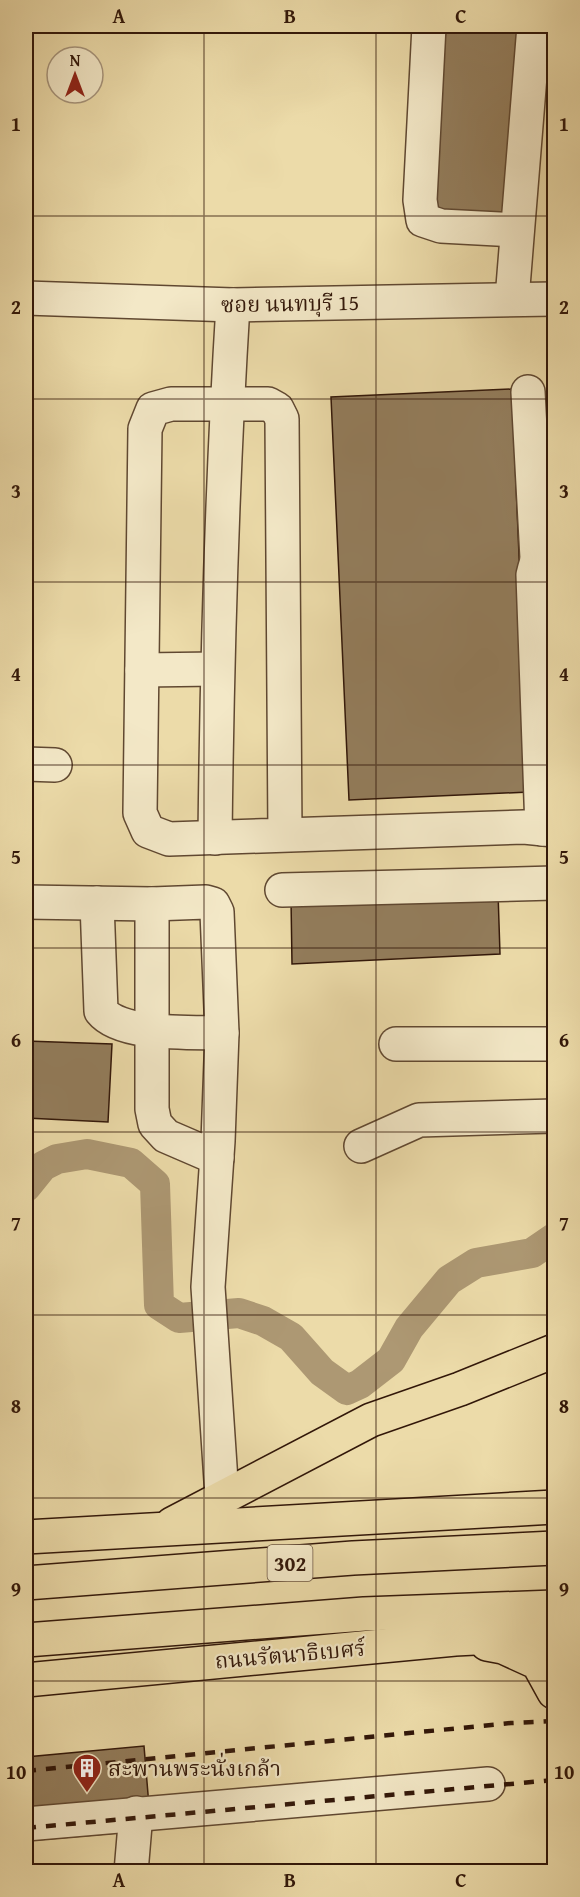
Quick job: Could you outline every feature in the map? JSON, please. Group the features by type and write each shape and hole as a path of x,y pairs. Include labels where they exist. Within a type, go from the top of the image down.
{"main road":[{"path":"165,1528 370,1420 460,1389 555,1351"},
{"name":"302","path":"26,1537 555,1507"},
{"name":"302","path":"26,1583 353,1558 555,1548"},
{"name":"ถนนรัตนาธิเบศร์","path":"26,1640 364,1614 555,1607"},
{"name":"ถนนรัตนาธิเบศร์","path":"26,1680 455,1639 555,1634"},
{"path":"455,1639 503,1647 538,1663 555,1692"}],"street":[{"path":"429,26 420,200 423,220 441,226 517,230"},
{"path":"512,299 534,26"},
{"name":"ซอย นนทบุรี 15","path":"26,298 233,305 555,299"},
{"path":"215,838 216,669 233,305"},
{"path":"285,835 282,419 277,409 268,404 171,404 153,409 146,429 140,813 148,831 169,839 524,827 548,829 533,594 533,575 546,552 528,392"},
{"path":"142,670 216,669"},
{"path":"282,890 555,883"},
{"path":"26,902 152,904 206,902 213,904 217,912 222,1034 217,1158 208,1287 222,1496"},
{"path":"97,903 101,1011 106,1018 152,1031 222,1034"},
{"path":"152,904 152,1108 155,1124 166,1136 217,1158"},
{"path":"396,1044 555,1044"},
{"path":"361,1146 419,1120 555,1116"},
{"path":"26,1824 488,1784"},
{"path":"131,1872 136,1814"}],"building":[{"path":"446,26 526,26 512,216 433,210"},
{"path":"512,389 529,792 349,800 331,397"},
{"path":"498,892 500,954 292,964 291,900"},
{"path":"26,1041 112,1044 108,1122 26,1118"},
{"name":"สะพานพระนั่งเกล้า","path":"144,1746 151,1830 26,1841 26,1757"}],"waterway":[{"path":"26,1187 43,1166 57,1159 87,1154 131,1163 155,1184 159,1305 179,1318 239,1313 263,1321 291,1337 322,1372 347,1390 360,1384 391,1360 409,1328 449,1280 476,1263 532,1253 554,1238"}],"railway":[{"path":"26,1771 511,1723 554,1721"},
{"path":"26,1828 554,1780"}],"place":[{"name":"สะพานพระนั่งเกล้า","path":"87,1794"}]}
